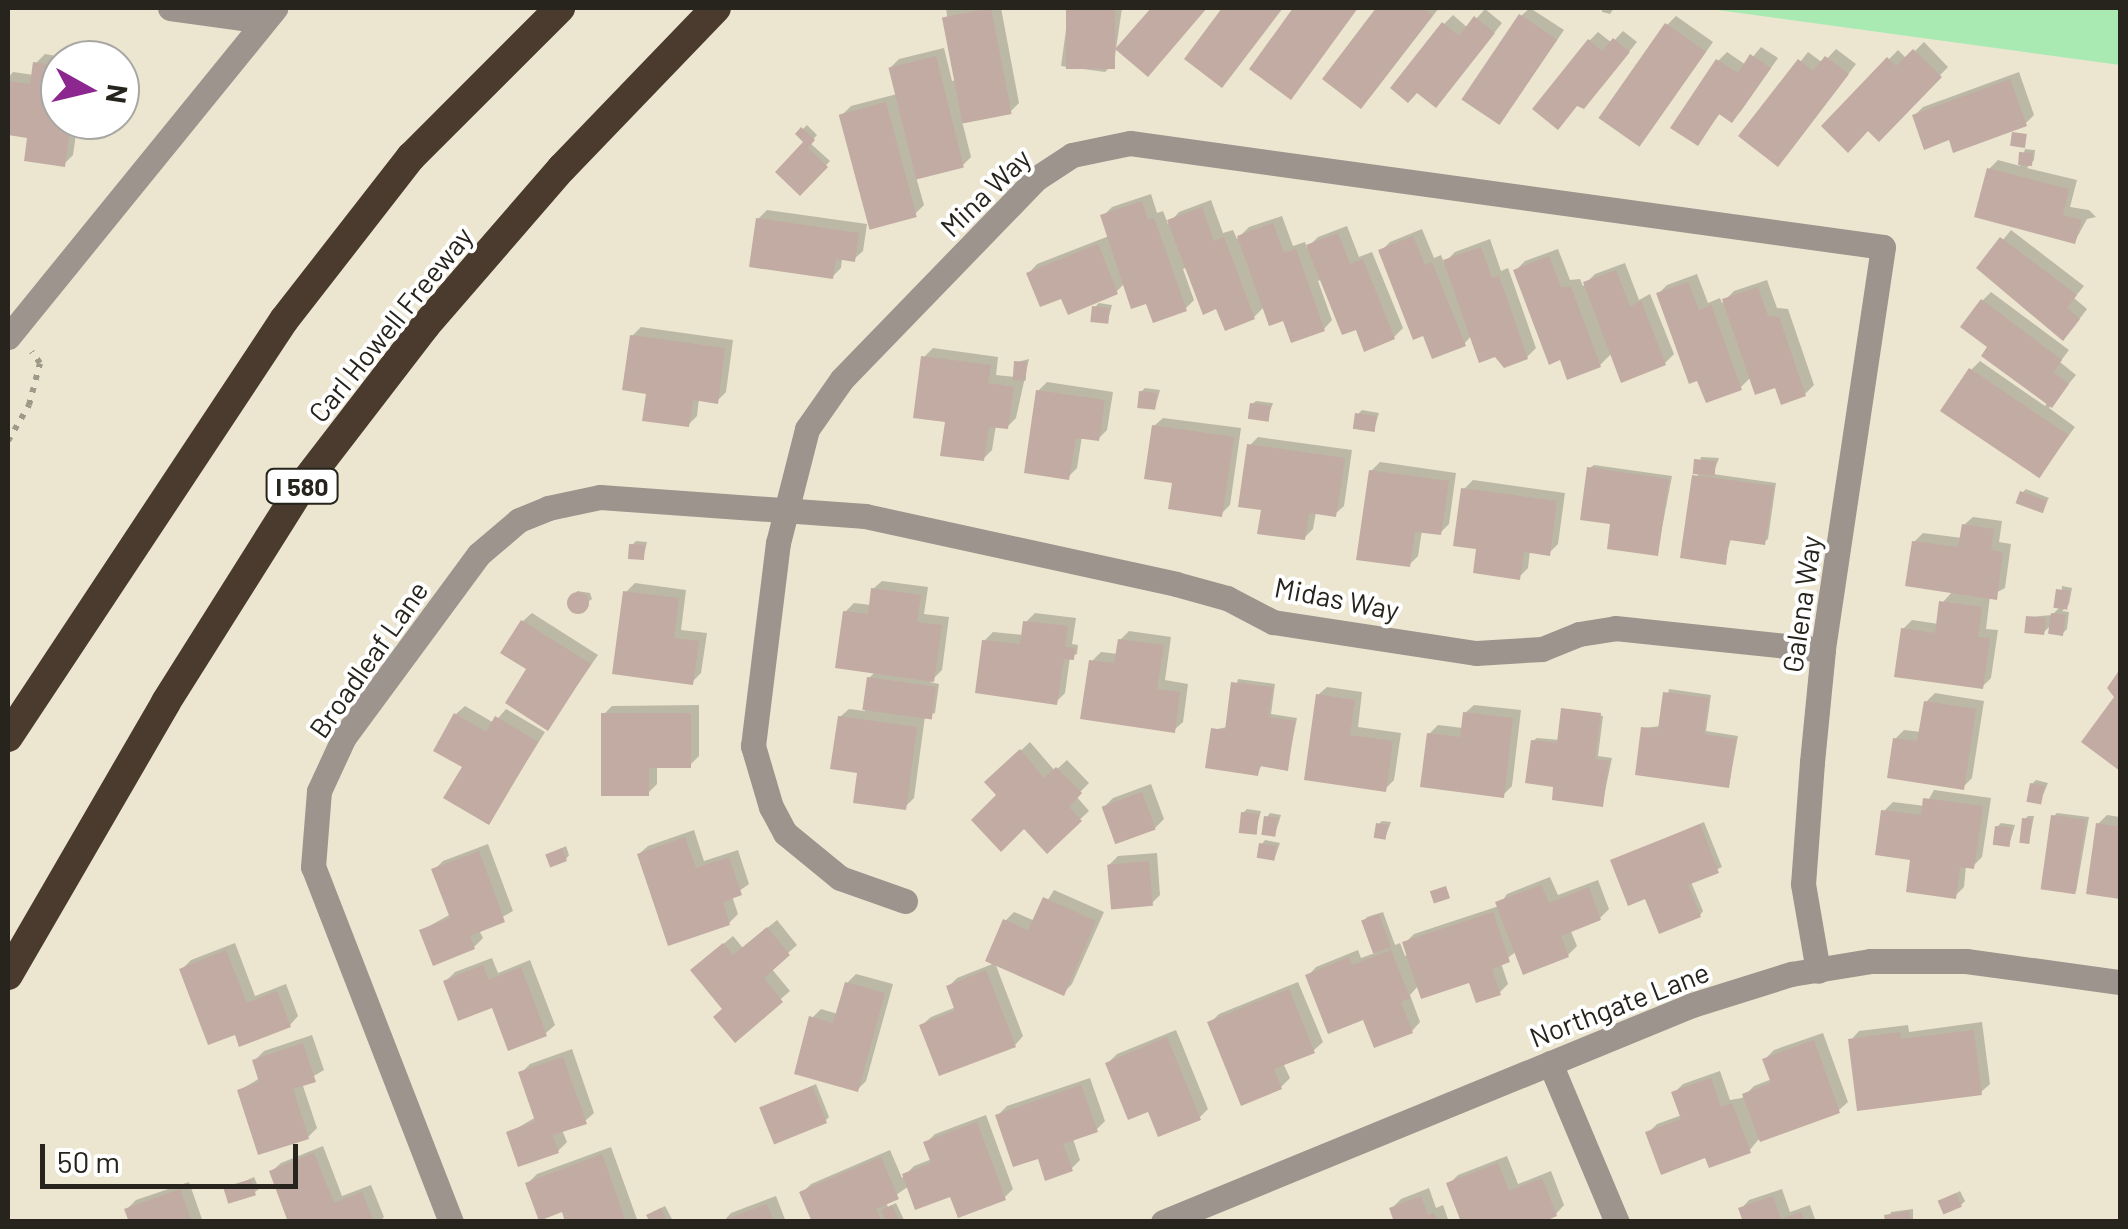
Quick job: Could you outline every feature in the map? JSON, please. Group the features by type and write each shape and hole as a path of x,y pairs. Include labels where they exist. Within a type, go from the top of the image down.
{"highway":[{"path":"8,737 284,320 412,157 560,8"},
{"name":"Carl Howell Freeway","path":"8,975 166,702 302,486 424,326 562,168 716,8"},
{"path":"673,52 737,8"}],"street":[{"path":"170,8 270,14"},
{"path":"8,337 270,14"},
{"name":"Mina Way","path":"905,901 840,878 820,865 785,833 771,807 753,746 764,642 786,508 807,429 842,380 1037,178 1072,155 1130,143 1883,247"},
{"name":"Galena Way","path":"1818,971 1804,884 1823,650 1883,247"},
{"name":"Broadleaf Lane","path":"451,1222 313,867 320,791 344,737 480,554 520,520 548,508 600,497 786,508"},
{"name":"Midas Way","path":"786,508 865,516 1176,584 1227,598 1272,622 1476,653 1542,648 1579,634 1616,628 1823,650"},
{"name":"Northgate Lane","path":"1163,1222 1692,1005 1791,974 1870,961 1966,961 2120,982"},
{"path":"1550,1063 1617,1222"}],"path":[{"path":"8,441 29,406 40,363"}],"green space":[{"path":"1703,8 2120,8 2120,65"}],"building":[{"path":"991,8 1012,114 963,124 942,18"},
{"path":"1066,8 1115,8 1115,69 1066,69"},
{"path":"1151,8 1207,8 1148,77 1115,49"},
{"path":"1222,8 1283,8 1222,88 1184,59"},
{"path":"1293,8 1358,8 1291,100 1249,69"},
{"path":"1376,8 1423,8 1433,15 1361,109 1322,79"},
{"path":"1519,14 1557,40 1500,125 1461,99"},
{"path":"1474,16 1495,33 1436,108 1417,93 1408,103 1390,88 1442,22 1459,36"},
{"path":"1665,23 1706,52 1639,147 1598,118"},
{"path":"1613,38 1630,52 1584,109 1577,106 1558,130 1532,109 1588,39 1602,51"},
{"path":"1913,49 1942,77 1879,142 1868,131 1848,153 1821,126 1887,57 1896,66"},
{"path":"1750,54 1771,68 1732,123 1719,114 1698,146 1670,128 1716,59 1738,73"},
{"path":"936,56 964,168 916,179 888,68"},
{"path":"1825,56 1849,74 1778,167 1738,136 1798,59 1813,71"},
{"path":"33,62 40,63 40,140 68,140 65,167 24,161 27,138 8,135 8,81 30,84"},
{"path":"2010,79 2027,126 1953,153 1949,140 1924,150 1912,115"},
{"path":"886,102 917,217 869,230 839,115"},
{"path":"801,127 815,140 808,148 828,167 800,196 775,172 803,142 795,134"},
{"path":"2012,132 2027,134 2025,148 2010,146"},
{"path":"2019,152 2033,153 2032,166 2018,165"},
{"path":"1987,168 2069,189 2063,215 2082,220 2075,244 1974,217"},
{"path":"1142,201 1148,220 1154,218 1187,311 1153,323 1146,304 1131,309 1100,215"},
{"path":"1202,207 1214,241 1224,237 1255,319 1225,331 1216,309 1203,315 1167,220"},
{"path":"756,218 859,233 855,262 836,259 833,279 749,267"},
{"path":"1273,223 1284,253 1296,249 1325,331 1291,343 1283,321 1269,326 1237,236"},
{"path":"1338,233 1350,264 1363,259 1395,339 1364,352 1356,330 1342,335 1306,245"},
{"path":"1413,236 1425,265 1432,262 1466,346 1432,359 1423,336 1413,340 1378,250"},
{"path":"2000,237 2077,295 2067,308 2080,319 2063,341 1976,268"},
{"path":"1098,244 1118,294 1068,315 1061,299 1040,307 1026,273"},
{"path":"1481,247 1492,278 1499,276 1528,359 1504,368 1495,357 1479,363 1443,260"},
{"path":"1549,256 1561,287 1571,287 1601,367 1567,380 1560,360 1549,365 1513,270"},
{"path":"1616,270 1630,307 1641,301 1666,365 1621,383 1583,282"},
{"path":"1688,282 1699,310 1711,305 1742,390 1706,403 1697,381 1689,384 1656,293"},
{"path":"1758,287 1768,316 1779,317 1806,396 1781,405 1775,388 1755,395 1722,299"},
{"path":"1981,299 2062,360 2053,372 2069,384 2052,408 1981,356 1987,347 1960,327"},
{"path":"1092,306 1110,308 1108,324 1090,322"},
{"path":"630,335 725,348 718,404 693,400 689,427 642,421 646,394 622,390"},
{"path":"921,356 991,365 988,383 1014,387 1008,429 989,427 984,461 940,456 945,422 913,418"},
{"path":"1014,361 1027,362 1026,381 1013,380"},
{"path":"1969,368 2068,435 2039,478 1940,411"},
{"path":"1036,390 1105,400 1099,441 1076,438 1069,480 1024,473"},
{"path":"1139,391 1157,393 1155,410 1137,408"},
{"path":"1250,403 1271,406 1269,422 1248,419"},
{"path":"1355,413 1377,416 1375,432 1353,429"},
{"path":"1152,425 1234,437 1222,517 1168,509 1172,483 1144,479"},
{"path":"1247,444 1345,458 1336,517 1309,513 1305,540 1257,534 1261,510 1238,507"},
{"path":"1694,459 1716,461 1715,476 1693,474"},
{"path":"1587,467 1669,479 1658,556 1607,549 1610,524 1580,520"},
{"path":"1369,470 1449,481 1441,535 1415,532 1410,567 1356,560"},
{"path":"1692,475 1774,486 1765,545 1729,540 1726,565 1680,558"},
{"path":"1461,488 1557,501 1550,556 1524,552 1520,580 1473,573 1476,549 1453,546"},
{"path":"2020,491 2047,501 2043,513 2016,503"},
{"path":"1962,524 1994,529 1991,550 2003,552 1997,600 1905,586 1912,541 1958,547"},
{"path":"629,544 645,545 644,560 628,559"},
{"path":"871,588 921,595 917,622 942,625 934,682 835,668 843,611 868,614"},
{"path":"2056,589 2070,591 2067,610 2053,608"},
{"path":"623,591 679,598 674,638 699,641 693,685 612,674"},
{"path":"578,592 586,595 586,611 578,614 570,611 567,603 570,595"},
{"path":"1939,601 1982,607 1978,637 1990,638 1983,689 1894,677 1901,628 1935,633"},
{"path":"2051,613 2066,615 2063,636 2048,634"},
{"path":"2026,616 2046,618 2044,635 2024,633"},
{"path":"521,620 591,664 548,731 505,703 526,669 500,653"},
{"path":"1023,621 1068,626 1065,647 1075,648 1074,660 1064,659 1057,705 975,693 982,640 1020,644"},
{"path":"1118,639 1164,645 1157,689 1180,692 1175,733 1080,719 1089,660 1114,663"},
{"path":"2120,669 2120,771 2081,742 2114,697 2107,688"},
{"path":"867,677 936,687 932,719 862,710"},
{"path":"1231,682 1273,687 1268,717 1295,721 1288,771 1260,766 1258,776 1205,768 1211,728 1225,730"},
{"path":"1663,692 1709,698 1704,734 1736,739 1729,788 1635,775 1641,727 1658,729"},
{"path":"1316,694 1355,700 1350,735 1393,741 1386,792 1304,780"},
{"path":"1924,701 1976,709 1964,790 1887,778 1893,738 1917,741"},
{"path":"1561,708 1601,713 1595,759 1609,761 1603,807 1552,800 1553,787 1525,783 1531,740 1557,743"},
{"path":"1463,712 1513,718 1504,798 1420,787 1427,733 1460,737"},
{"path":"454,713 486,732 495,716 538,742 489,825 443,798 462,767 433,751"},
{"path":"601,713 691,713 691,768 649,768 649,796 601,796"},
{"path":"838,716 917,727 906,810 853,803 857,773 830,769"},
{"path":"1020,749 1044,778 1056,767 1082,793 1069,807 1082,821 1047,854 1024,829 1001,852 971,820 996,795 984,782"},
{"path":"2030,783 2045,786 2041,805 2026,802"},
{"path":"1142,792 1156,830 1115,844 1102,807"},
{"path":"1923,798 1983,806 1974,869 1960,867 1956,899 1906,892 1910,860 1875,855 1881,810 1921,815"},
{"path":"1241,812 1259,814 1257,835 1239,833"},
{"path":"2051,815 2086,820 2075,894 2041,889"},
{"path":"1264,816 1278,818 1275,837 1261,835"},
{"path":"2022,818 2032,819 2029,844 2019,843"},
{"path":"1376,823 1388,825 1386,840 1374,838"},
{"path":"2096,823 2120,827 2120,899 2086,894"},
{"path":"1700,824 1719,873 1688,885 1701,917 1659,934 1645,899 1628,906 1610,860"},
{"path":"1995,826 2012,828 2010,847 1993,845"},
{"path":"685,837 696,868 729,857 742,895 723,902 730,925 668,946 637,854"},
{"path":"1259,843 1277,846 1274,861 1257,858"},
{"path":"562,848 567,861 550,868 545,854"},
{"path":"479,851 505,922 470,936 475,949 433,966 419,930 450,918 431,869"},
{"path":"1149,861 1153,906 1111,909 1107,865"},
{"path":"1541,885 1549,903 1589,887 1601,920 1561,936 1569,957 1523,975 1495,902"},
{"path":"1446,886 1450,898 1434,904 1430,891"},
{"path":"1043,897 1096,921 1064,996 985,961 1003,919 1028,930"},
{"path":"1493,912 1510,962 1492,969 1501,995 1476,1003 1469,983 1421,999 1402,942"},
{"path":"1379,914 1391,947 1373,953 1361,920"},
{"path":"767,927 790,955 764,978 783,1002 735,1043 713,1017 722,1009 690,970 723,943 733,955"},
{"path":"226,950 247,1003 277,991 291,1027 239,1047 235,1035 208,1045 179,969"},
{"path":"1391,950 1410,998 1401,1002 1413,1033 1374,1048 1363,1020 1328,1034 1305,975 1349,957 1352,965"},
{"path":"483,965 489,980 521,967 547,1036 508,1051 492,1008 458,1021 443,981"},
{"path":"986,970 1016,1047 939,1076 919,1025 955,1011 946,986"},
{"path":"845,982 885,993 858,1092 794,1074 809,1016 833,1023"},
{"path":"1289,989 1315,1053 1274,1069 1282,1089 1241,1106 1207,1022"},
{"path":"1974,1030 1982,1095 1857,1111 1848,1039 1900,1032 1901,1039"},
{"path":"1167,1037 1201,1120 1158,1137 1148,1112 1128,1120 1105,1063"},
{"path":"1814,1040 1840,1113 1760,1142 1742,1094 1771,1083 1762,1059"},
{"path":"303,1043 316,1082 293,1089 309,1139 258,1155 237,1090 259,1082 252,1060"},
{"path":"563,1057 587,1124 553,1135 559,1153 518,1167 506,1132 535,1121 518,1072"},
{"path":"1711,1078 1721,1107 1732,1103 1751,1153 1709,1168 1705,1158 1661,1175 1645,1132 1681,1119 1671,1092"},
{"path":"1081,1085 1098,1132 1063,1144 1073,1171 1045,1181 1038,1159 1013,1167 995,1115"},
{"path":"812,1086 827,1123 774,1144 759,1107"},
{"path":"977,1122 1006,1200 958,1218 950,1197 915,1210 902,1174 931,1163 923,1142"},
{"path":"314,1153 334,1203 362,1192 374,1222 288,1222 269,1171"},
{"path":"602,1154 626,1222 565,1222 562,1212 539,1221 525,1183"},
{"path":"881,1157 899,1199 876,1209 882,1222 812,1222 799,1192"},
{"path":"1498,1163 1509,1191 1542,1178 1557,1216 1543,1222 1461,1222 1446,1183"},
{"path":"251,1179 256,1195 228,1204 223,1187"},
{"path":"180,1189 192,1222 129,1222 124,1209"},
{"path":"1956,1193 1962,1207 1943,1215 1938,1201"},
{"path":"1421,1196 1428,1215 1434,1213 1438,1222 1394,1222 1389,1208"},
{"path":"1773,1196 1781,1219 1801,1212 1805,1222 1743,1222 1738,1208"},
{"path":"767,1204 774,1222 721,1222 721,1221"},
{"path":"892,1205 900,1222 886,1222 881,1210"},
{"path":"661,1208 668,1222 650,1222 646,1215"},
{"path":"1909,1211 1911,1222 1885,1222 1884,1215"}]}
